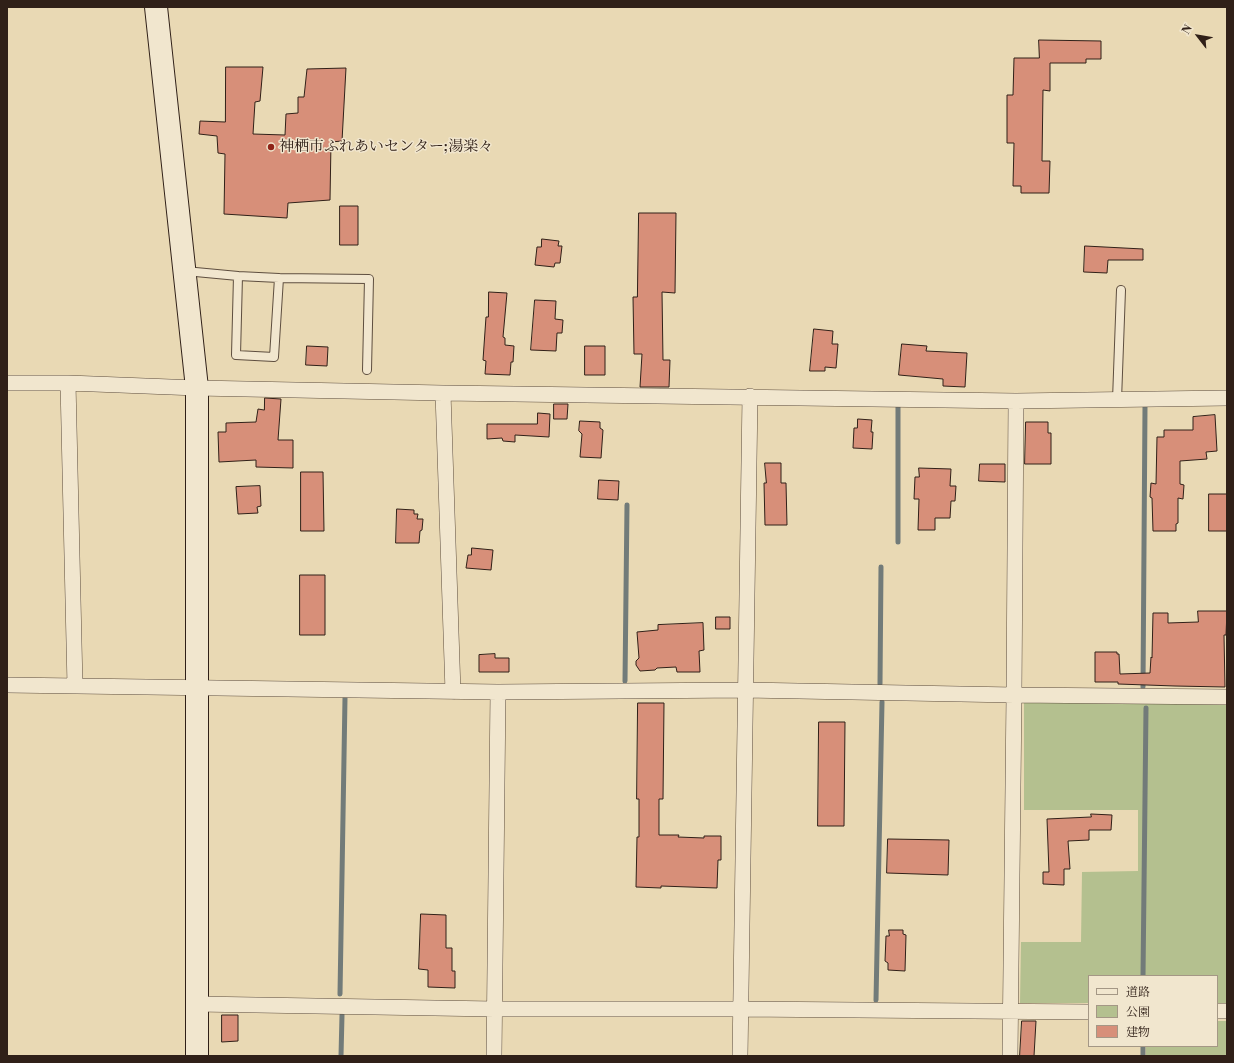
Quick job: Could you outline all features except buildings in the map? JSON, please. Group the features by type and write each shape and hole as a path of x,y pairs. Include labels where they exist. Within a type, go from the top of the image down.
{"street":[{"path":"156,7 197,388 197,1056"},
{"path":"7,383 68,383 197,388 443,393 750,396 1016,401 1227,398"},
{"path":"68,383 75,686"},
{"path":"443,393 453,692"},
{"path":"740,1056 750,396"},
{"path":"1010,1056 1016,401"},
{"path":"7,685 453,692 745,690 1227,697"},
{"path":"494,1056 498,692"},
{"path":"197,1004 494,1009 741,1009 1088,1012"}],"lane":[{"path":"184,271 279,278 369,279 367,370"},
{"path":"238,276 236,356 274,357 279,278"},
{"path":"1117,400 1121,290"}],"green space":[{"path":"1024,703 1227,703 1227,1003 1218,1003 1218,975 1088,975 1088,1003 1020,1003 1021,942 1081,942 1082,872 1138,871 1138,810 1024,810"},
{"path":"1218,1021 1227,1021 1227,1056 1146,1056 1146,1047 1218,1047"}],"waterway":[{"path":"898,406 898,542"},
{"path":"1143,687 1145,407"},
{"path":"625,681 627,505"},
{"path":"880,684 881,567"},
{"path":"340,994 345,698"},
{"path":"876,1000 882,702"},
{"path":"1143,975 1146,708"},
{"path":"341,1056 342,1015"},
{"path":"1143,1047 1143,1056"}],"place":[{"name":"神栖市ふれあいセンター;湯楽々","path":"271,147"}]}
